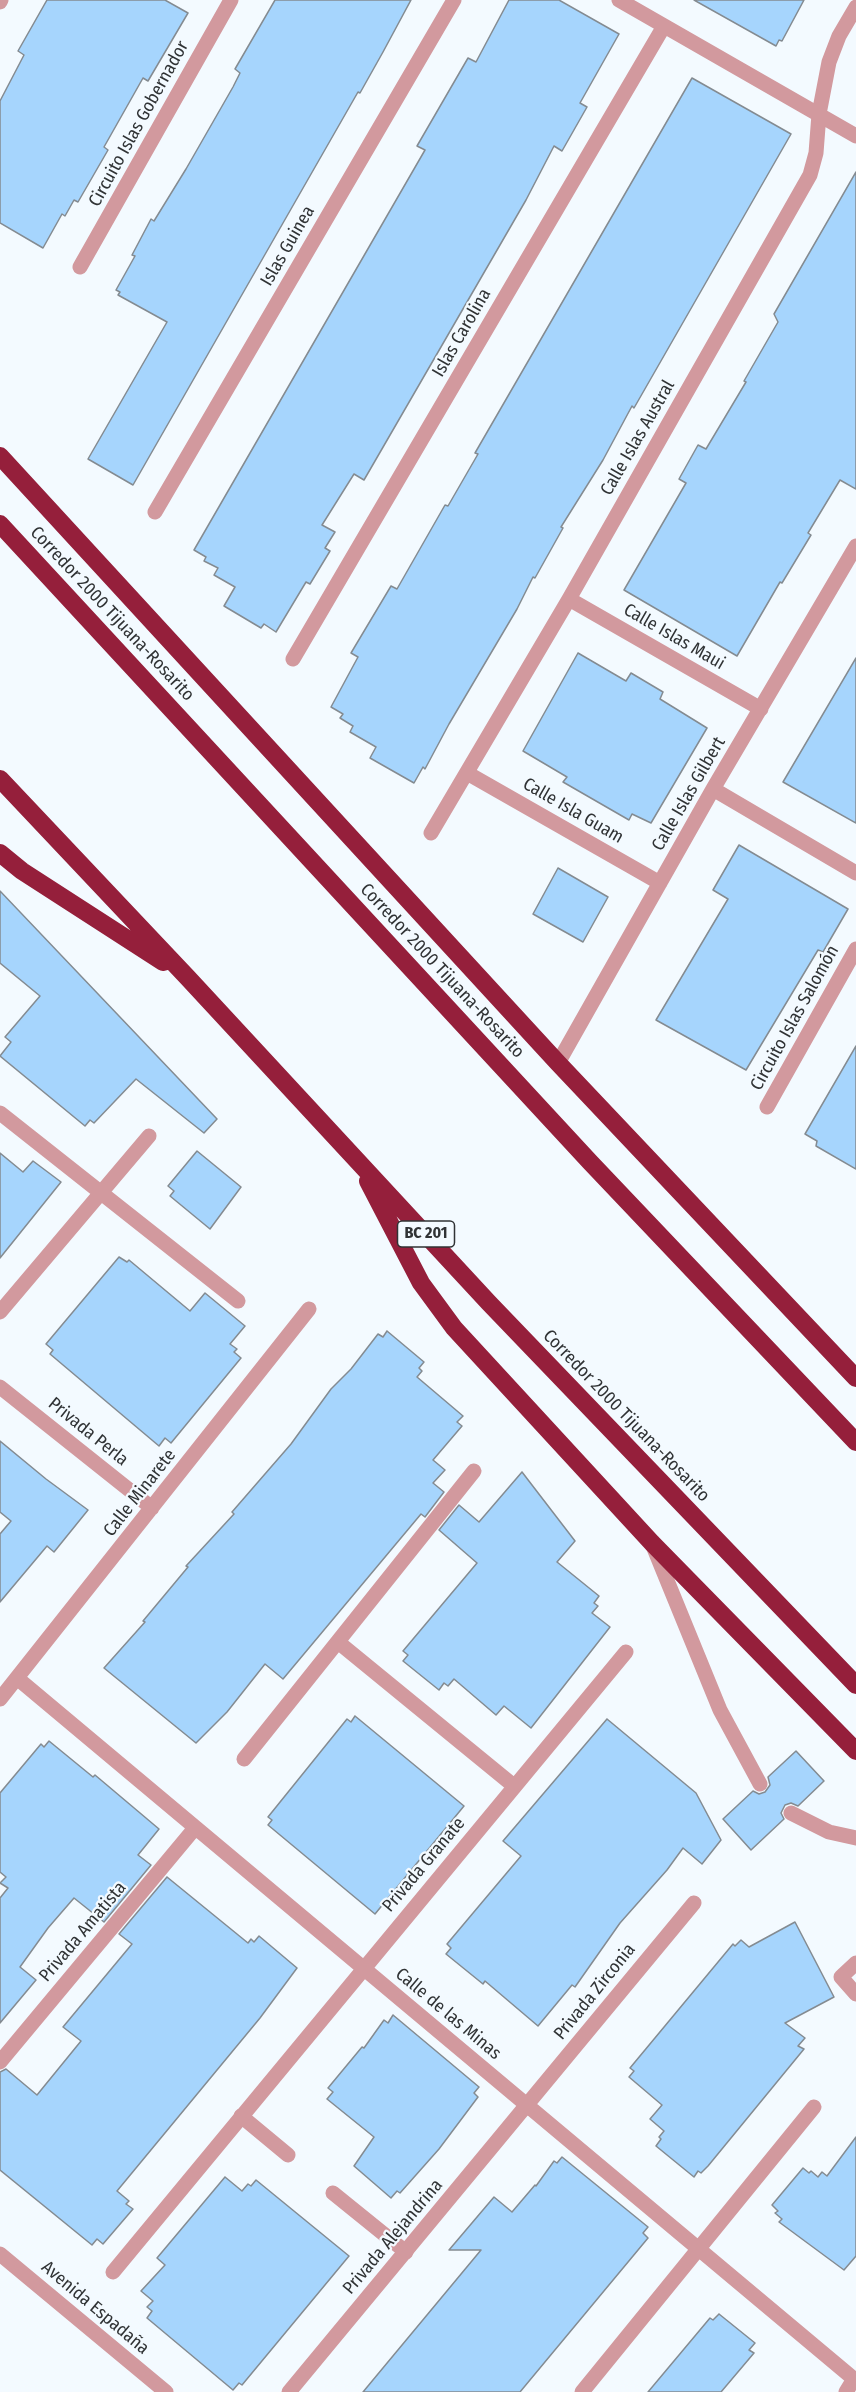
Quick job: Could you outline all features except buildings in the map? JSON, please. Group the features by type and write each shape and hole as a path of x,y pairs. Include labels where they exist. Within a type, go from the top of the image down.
{"highway":[{"path":"0,456 558,1063 856,1378"},
{"name":"Corredor 2000 Tijuana-Rosarito","path":"0,524 590,1162 856,1442"},
{"name":"Corredor 2000 Tijuana-Rosarito","path":"0,779 497,1312 856,1685"},
{"path":"0,853 22,871 188,978"},
{"path":"357,1161 421,1283 454,1328 652,1543 856,1751"}],"street":[{"name":"Circuito Islas Gobernador","path":"81,267 231,0"},
{"name":"Islas Guinea","path":"155,512 454,0"},
{"path":"619,0 856,136"},
{"name":"Calle Islas Austral","path":"431,833 569,599 810,175 816,153 819,114 829,62 839,36 856,7"},
{"name":"Islas Carolina","path":"293,659 664,26"},
{"name":"Calle Islas Gilbert","path":"558,1063 713,789 856,546"},
{"name":"Calle Islas Maui","path":"569,599 761,709"},
{"name":"Calle Isla Guam","path":"467,773 660,883"},
{"path":"713,789 856,873"},
{"name":"Circuito Islas Salomón","path":"767,1107 856,949"},
{"path":"0,1113 238,1301"},
{"path":"0,1312 149,1136"},
{"name":"Calle Minarete","path":"0,1699 309,1309"},
{"name":"Privada Perla","path":"0,1387 152,1508"},
{"path":"244,1759 474,1471"},
{"path":"652,1543 720,1710 760,1784"},
{"path":"338,1642 514,1786"},
{"name":"Privada Granate","path":"363,1969 626,1652"},
{"name":"Calle de las Minas","path":"17,1678 698,2249 850,2386"},
{"path":"790,1812 829,1832 856,1838"},
{"name":"Privada Amatista","path":"0,2062 195,1828"},
{"name":"Privada Zirconia","path":"527,2106 694,1903"},
{"path":"856,1962 841,1977 856,1994"},
{"path":"112,2272 363,1969"},
{"name":"Privada Alejandrina","path":"289,2392 527,2106"},
{"path":"582,2392 814,2107"},
{"path":"241,2116 288,2155"},
{"path":"333,2193 406,2252"},
{"name":"Avenida Espadaña","path":"0,2254 166,2392"}]}
